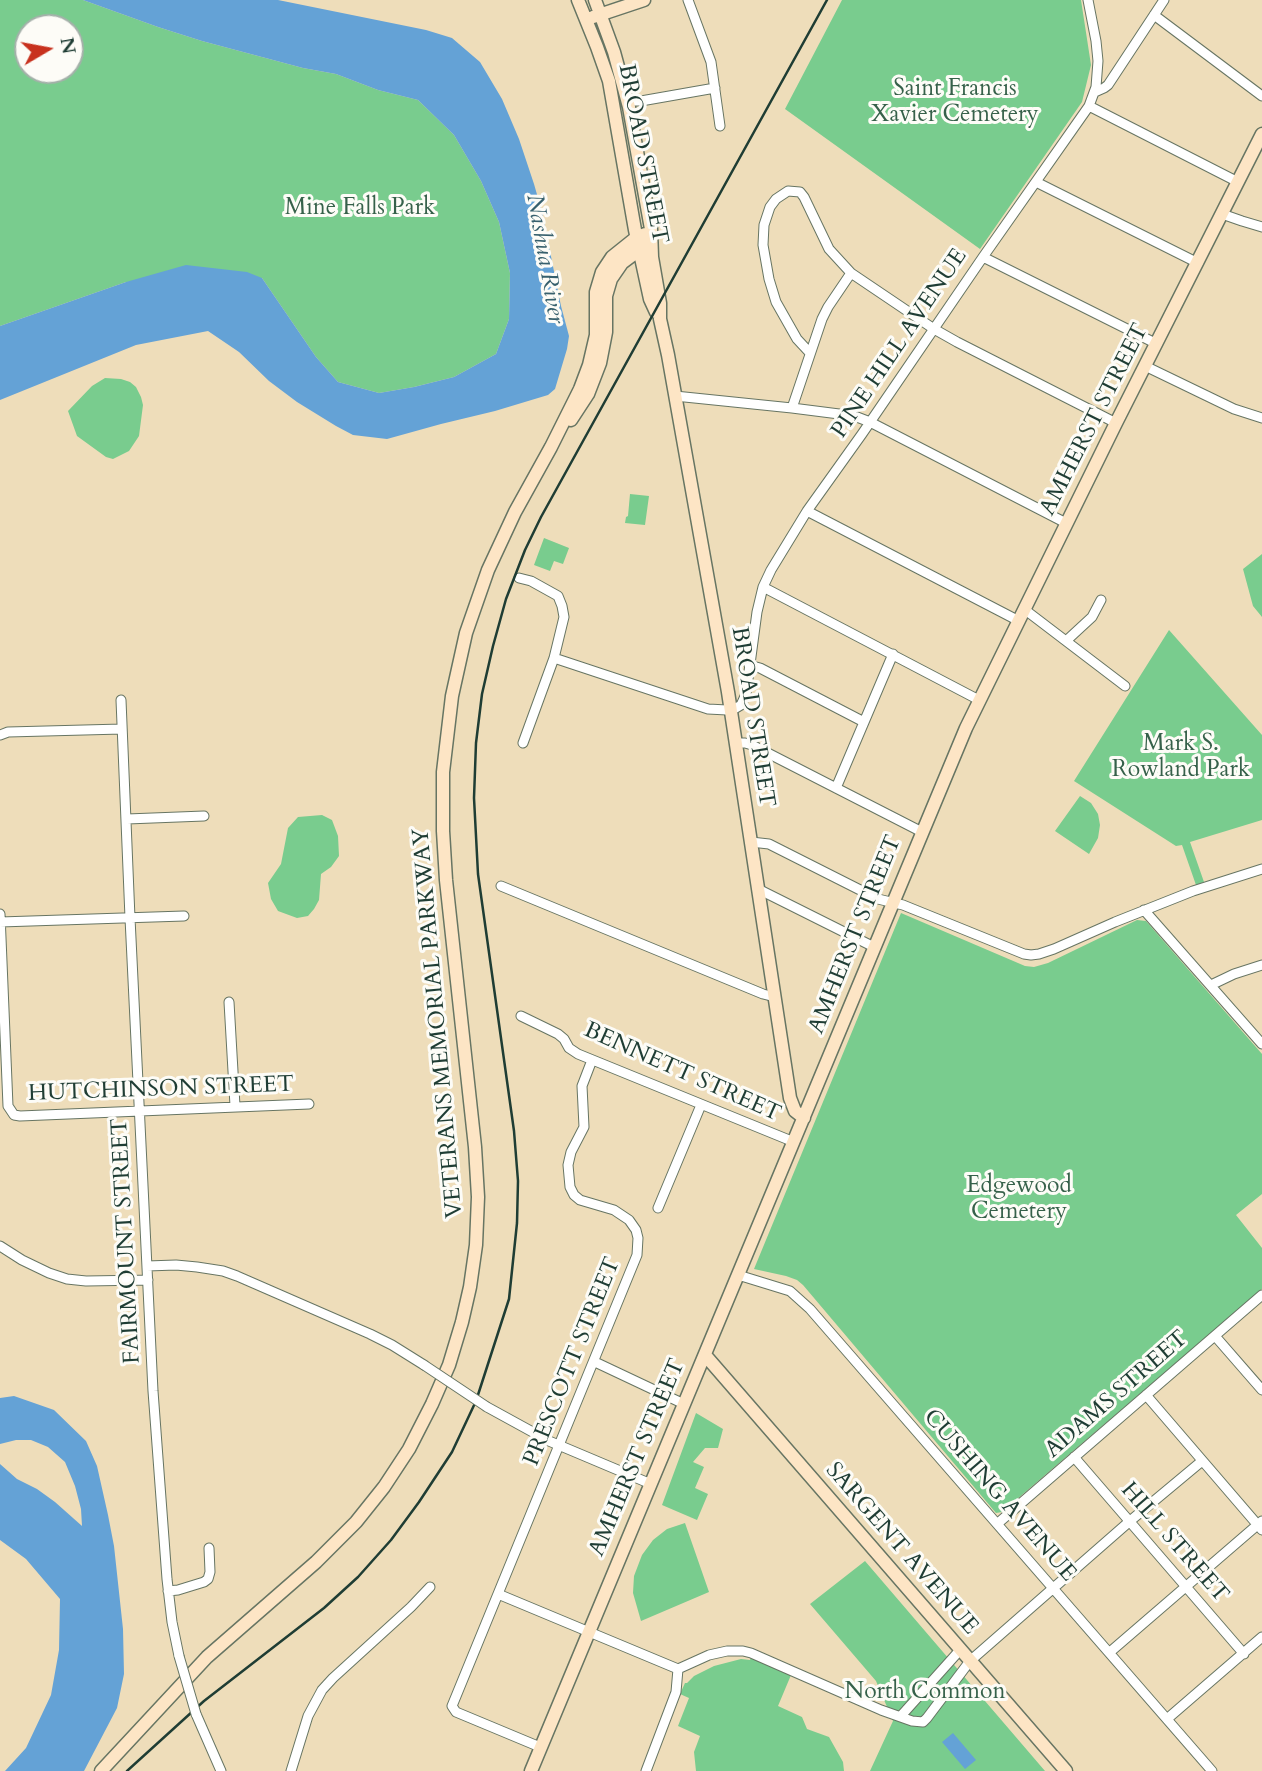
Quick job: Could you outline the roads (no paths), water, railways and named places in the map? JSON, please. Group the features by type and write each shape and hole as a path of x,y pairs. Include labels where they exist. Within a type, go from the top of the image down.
{"main road":[{"name":"BROAD STREET","path":"578,0 603,60 611,89 638,243 650,299 660,319"},
{"name":"BROAD STREET","path":"595,0 627,98 652,239 660,319 731,710 791,1100 795,1111 804,1118"},
{"path":"586,19 644,0"},
{"name":"AMHERST STREET","path":"531,1771 892,902 979,700 1262,134"},
{"name":"VETERANS MEMORIAL PARKWAY","path":"102,1771 207,1657 316,1562 363,1514 414,1441 453,1354 470,1287 476,1245 478,1197 445,864 442,800 446,741 458,665 482,586 514,512 551,447 589,365 595,341 597,288 601,272 612,257 652,239"},
{"name":"VETERANS MEMORIAL PARKWAY","path":"551,447 582,405 594,379 604,345 607,292 613,274 638,243"},
{"path":"613,274 634,269 646,278"},
{"name":"SARGENT AVENUE","path":"705,1354 1066,1771"}],"street":[{"path":"688,0 708,51 720,126"},
{"name":"PINE HILL AVENUE","path":"731,710 739,707 744,700 754,626 763,587 771,570 807,512 1089,106 1095,92 1098,61 1088,0"},
{"path":"1095,92 1108,85 1164,0"},
{"path":"1154,15 1262,96"},
{"path":"627,98 641,102 715,88"},
{"path":"1089,106 1238,183"},
{"path":"1036,182 1198,263"},
{"path":"810,353 797,339 780,312 769,279 763,235 766,216 776,199 788,191 800,192 804,197 829,249 851,272 934,329 1116,423"},
{"path":"1223,214 1262,226"},
{"path":"983,257 1157,344"},
{"path":"792,408 828,307 851,272"},
{"path":"1146,366 1234,409 1262,418"},
{"path":"675,396 847,415 870,422 1066,523"},
{"path":"807,512 1021,615 1066,641 1125,686"},
{"path":"519,578 531,581 558,596 564,617 554,658 523,743"},
{"path":"763,587 979,700"},
{"path":"1066,641 1091,617 1101,600"},
{"path":"836,788 893,654"},
{"path":"554,658 708,709 731,710"},
{"path":"749,666 760,668 864,722"},
{"name":"FAIRMOUNT STREET","path":"121,700 147,1266 168,1591 179,1656 199,1721 220,1771"},
{"path":"0,735 8,732 122,729"},
{"path":"736,743 752,746 922,832"},
{"path":"127,819 204,816"},
{"path":"751,842 769,844 878,899 903,905 1031,955 1054,949 1193,891 1262,869"},
{"path":"501,886 775,997"},
{"path":"758,889 874,947"},
{"path":"1144,910 1262,1044"},
{"path":"0,914 0,922 184,916"},
{"name":"HUTCHINSON STREET","path":"0,922 8,1106 14,1115 309,1104"},
{"path":"1211,985 1262,965"},
{"path":"229,1002 236,1106"},
{"name":"BENNETT STREET","path":"521,1016 558,1034 573,1051 592,1060 794,1142"},
{"name":"PRESCOTT STREET","path":"540,1748 456,1712 452,1706 635,1262 639,1242 634,1226 624,1215 580,1200 573,1195 570,1187 568,1165 571,1152 584,1127 582,1086 592,1060"},
{"path":"658,1208 701,1105"},
{"path":"0,1246 49,1273 67,1279 148,1280"},
{"path":"147,1266 191,1266 237,1276 392,1345 523,1428 651,1484"},
{"name":"CUSHING AVENUE","path":"738,1275 783,1288 796,1295 1212,1771"},
{"name":"ADAMS STREET","path":"997,1524 1262,1294"},
{"path":"1215,1336 1262,1390"},
{"path":"594,1362 684,1404"},
{"path":"1110,1653 1260,1525 1146,1395"},
{"name":"HILL STREET","path":"1074,1457 1244,1654"},
{"path":"498,1594 678,1670 709,1655 743,1651 918,1723 927,1718 970,1661 1202,1461"},
{"path":"168,1591 208,1579 209,1548"},
{"path":"291,1771 308,1716 322,1690 430,1587"},
{"path":"1167,1719 1262,1637"},
{"path":"900,1717 960,1650"},
{"path":"646,1771 676,1692 678,1670"}],"water":[{"name":"Nashua River","path":"83,0 278,0 426,30 452,38 480,62 502,99 534,184 569,336 555,389 548,395 495,411 387,439 353,435 297,402 269,381 239,352 208,331 136,345 0,400 0,326 126,282 186,265 247,272 262,278 316,357 338,382 379,393 454,377 496,354 509,319 510,273 499,222 481,181 454,135 418,100 378,90 336,74 202,41"},
{"path":"14,1396 54,1410 86,1441 97,1466 114,1546 123,1629 124,1674 117,1708 84,1771 5,1771 26,1748 51,1695 59,1650 60,1599 26,1559 0,1540 0,1464 17,1479 55,1502 82,1526 75,1486 65,1462 48,1447 31,1440 0,1444 0,1398"},
{"path":"953,1733 976,1760 965,1769 942,1742"}],"railway":[{"path":"127,1771 204,1701 324,1608 358,1577 391,1540 419,1502 452,1452 476,1401 509,1299 517,1223 518,1181 514,1131 478,874 474,798 476,743 482,694 493,646 506,599 541,517 827,0"}],"park label":[{"name":"Saint Francis Xavier Cemetery","path":"955,103"},
{"name":"Mine Falls Park","path":"360,209"},
{"name":"Mark S. Rowland Park","path":"1181,758"},
{"name":"Edgewood Cemetery","path":"1019,1200"},
{"name":"North Common","path":"925,1693"}]}
